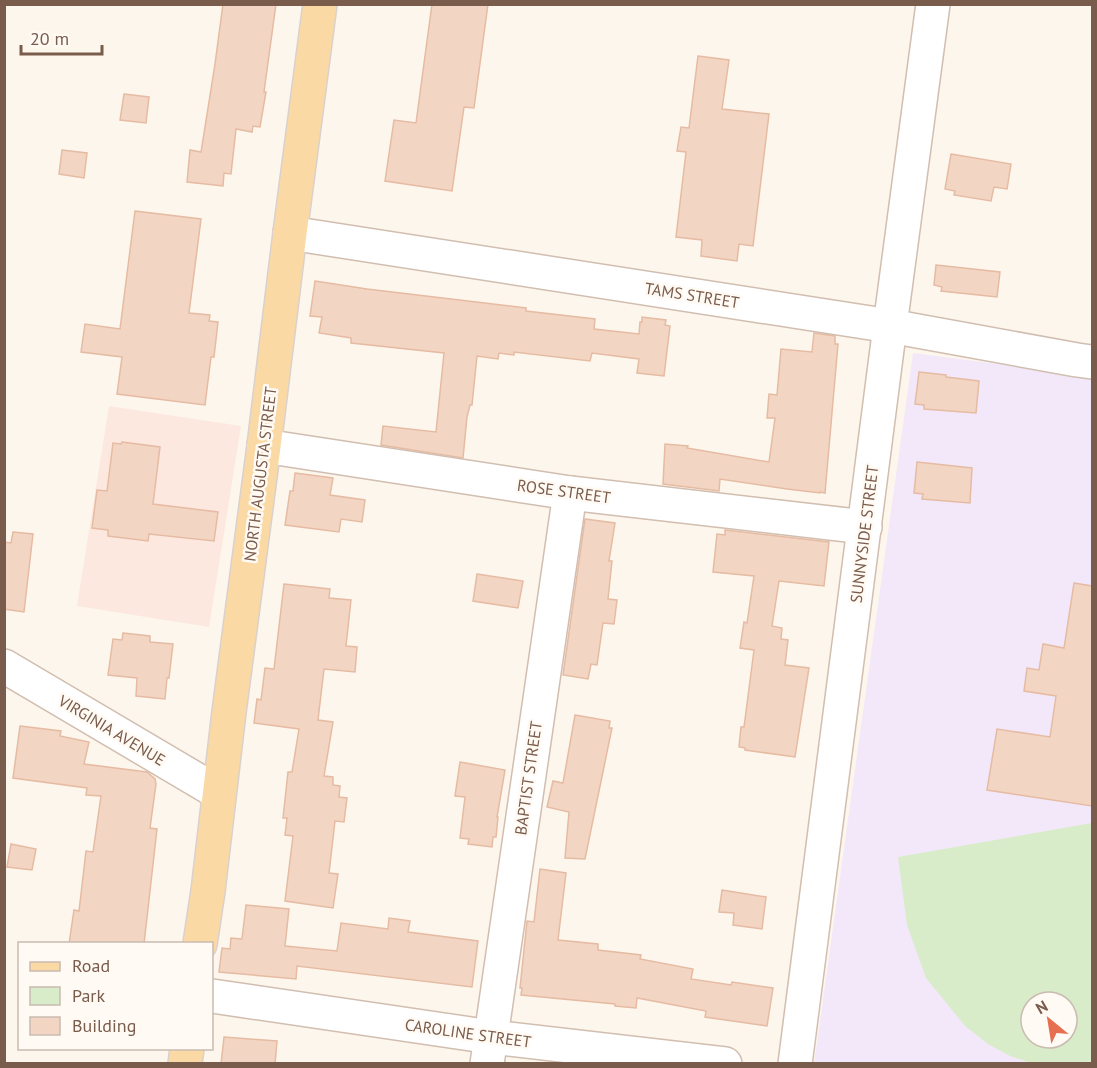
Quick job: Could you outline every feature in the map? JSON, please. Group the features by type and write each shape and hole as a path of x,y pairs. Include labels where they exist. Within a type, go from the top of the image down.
{"main road":[{"name":"NORTH AUGUSTA STREET","path":"200,942 320,4"}],"street":[{"name":"SUNNYSIDE STREET","path":"795,1064 933,4"},
{"name":"TAMS STREET","path":"290,233 890,326 1092,362"},
{"name":"ROSE STREET","path":"264,446 570,493 865,527"},
{"name":"BAPTIST STREET","path":"489,1050 570,493"},
{"name":"VIRGINIA AVENUE","path":"4,666 219,793"},
{"name":"CAROLINE STREET","path":"213,996 489,1050 725,1064"}],"shaded area":[{"path":"913,353 1092,376 1092,1063 814,1064"},
{"path":"109,406 241,426 209,627 77,606"}],"green space":[{"path":"1092,823 1092,1063 1031,1063 1010,1056 988,1044 965,1026 926,978 907,925 898,857"}],"building":[{"path":"223,4 276,4 260,127 253,126 252,132 236,129 231,174 224,173 223,186 187,182 190,150 201,152"},
{"path":"432,4 488,4 474,108 464,107 452,191 385,181 394,120 416,123"},
{"path":"698,56 729,60 722,109 769,114 753,246 739,244 737,261 701,256 702,240 676,237 686,152 677,151 681,127 689,128"},
{"path":"124,94 149,97 146,123 120,120"},
{"path":"62,150 87,153 84,178 59,174"},
{"path":"951,154 1011,164 1007,189 994,187 991,201 954,195 955,191 945,189"},
{"path":"135,211 201,219 189,313 210,315 209,321 218,322 205,405 117,394 122,357 81,352 85,324 120,329"},
{"path":"936,265 1000,272 997,297 941,291 942,287 934,285"},
{"path":"315,281 595,319 594,329 639,334 642,317 666,320 665,325 670,326 664,376 637,373 639,359 592,353 590,361 514,352 514,355 499,353 498,359 477,356 463,458 381,445 383,426 436,432 444,353 351,343 351,338 319,333 322,317 310,316"},
{"path":"814,333 835,336 835,344 838,344 825,493 720,479 719,491 663,484 665,444 688,446 687,448 769,462 775,418 767,418 769,394 777,395 781,349 812,352"},
{"path":"919,372 979,381 976,413 924,409 924,405 915,404"},
{"path":"122,442 160,447 153,504 218,512 214,541 149,534 148,541 108,536 108,530 92,528 97,490 107,491 113,443 121,444"},
{"path":"917,462 972,468 970,503 922,499 923,494 914,493"},
{"path":"295,473 333,478 330,495 365,500 362,522 341,519 339,532 285,525"},
{"path":"585,519 615,523 609,561 612,561 608,599 617,600 614,624 603,623 597,665 591,664 588,679 563,675"},
{"path":"725,530 829,542 824,586 779,581 772,626 782,628 781,639 788,640 785,665 809,668 795,757 745,750 739,747 741,727 744,727 754,650 740,648 744,622 747,623 754,576 713,572 717,534 725,535"},
{"path":"13,532 33,534 24,612 4,609 4,542 11,543"},
{"path":"477,574 523,581 518,608 473,601"},
{"path":"1074,583 1092,586 1092,806 987,790 997,729 1050,737 1056,696 1024,691 1027,668 1039,670 1043,644 1064,648"},
{"path":"284,584 330,589 329,598 351,600 346,646 357,647 355,672 324,669 318,720 333,722 324,776 333,777 333,785 340,786 339,797 347,798 344,822 335,821 329,873 338,874 333,908 285,901 293,836 285,835 287,818 283,818 288,772 292,772 299,729 254,723 257,699 261,700 265,668 274,669"},
{"path":"123,633 150,636 150,642 173,644 165,699 136,696 137,678 108,675 113,639 122,640"},
{"path":"575,715 610,721 609,728 612,728 585,859 565,858 569,812 547,807 553,781 563,783"},
{"path":"20,726 61,731 60,736 89,742 84,764 147,772 155,779 150,828 157,829 144,942 69,942 74,910 79,911 86,851 93,852 101,796 86,795 87,788 13,778"},
{"path":"460,762 505,770 496,837 493,837 492,847 468,844 469,839 460,838 465,797 455,796"},
{"path":"11,844 36,849 32,870 7,867"},
{"path":"540,869 566,873 558,940 598,944 598,950 641,955 640,959 693,969 691,979 773,988 767,1026 705,1017 706,1011 637,998 636,1008 521,995 527,921 534,922"},
{"path":"722,890 766,897 762,929 733,925 734,913 719,912"},
{"path":"246,905 289,909 285,946 337,951 341,923 388,929 389,918 410,921 408,932 478,941 472,987 297,966 296,979 219,972 222,948 230,949 231,938 242,939"},
{"path":"224,1037 277,1041 275,1064 221,1064"}]}
